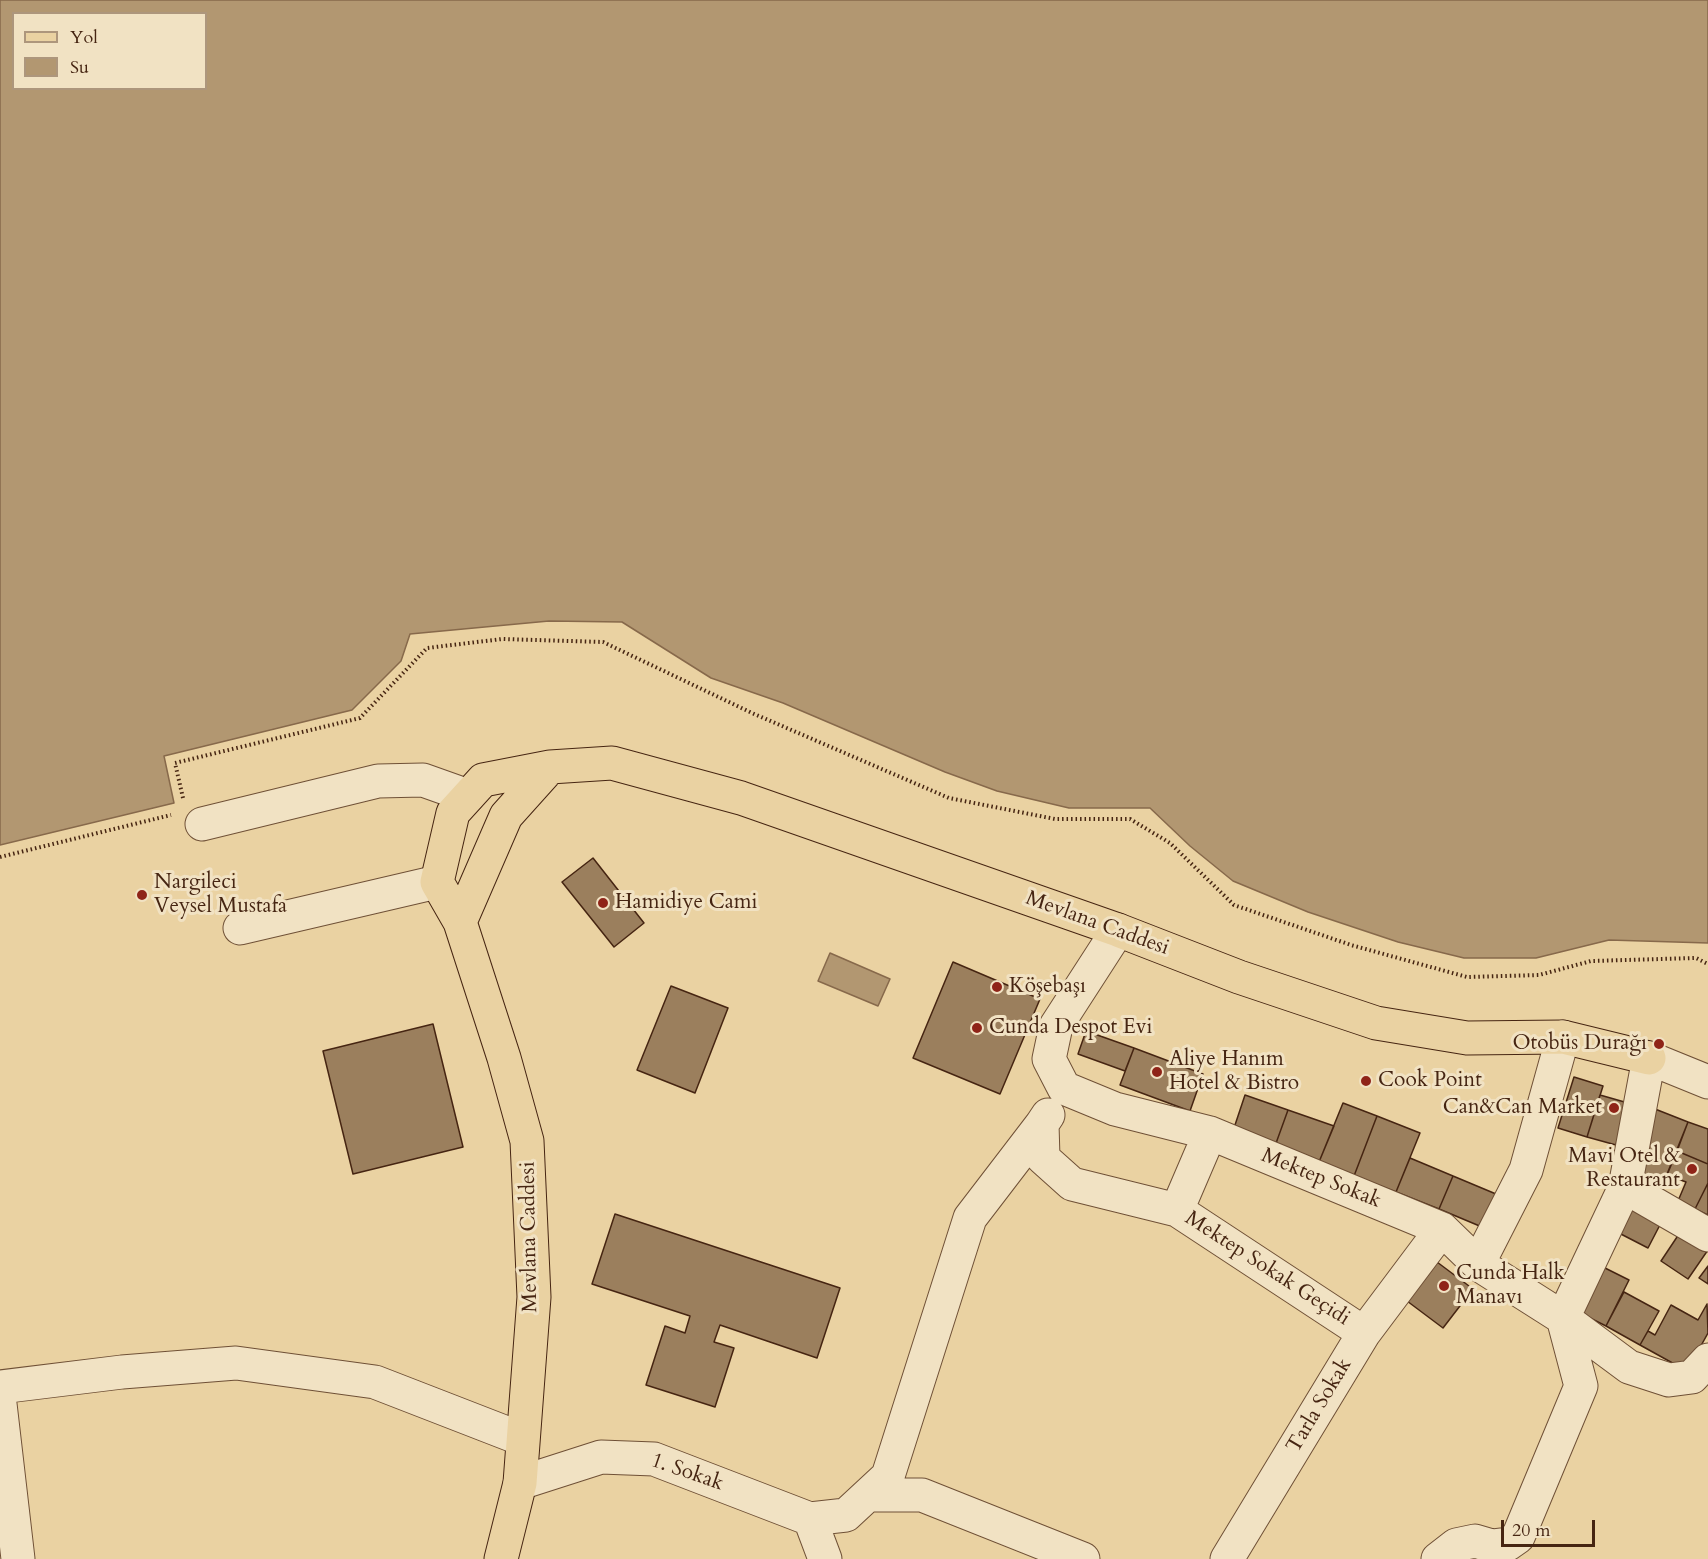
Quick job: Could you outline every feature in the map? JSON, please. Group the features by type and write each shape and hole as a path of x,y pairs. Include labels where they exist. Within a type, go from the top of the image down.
{"main road":[{"name":"Mevlana Caddesi","path":"501,1559 520,1483 534,1297 528,1141 460,921 437,882 453,813 483,780 550,767 612,763 741,798 1118,930 1239,977 1376,1023 1467,1038 1563,1037 1649,1058"},
{"path":"460,921 506,816 550,767"}],"street":[{"path":"202,824 378,781 423,780 468,796"},
{"path":"240,928 437,882"},
{"path":"825,1559 810,1518 846,1515 888,1476 970,1218 1042,1124 1064,1088 1049,1059 1056,1026 1118,930"},
{"path":"1478,1264 1526,1170 1563,1037"},
{"path":"1438,1559 1456,1545 1475,1541 1492,1546 1509,1544 1518,1537 1581,1386 1563,1318 1625,1187 1649,1058 1708,1082"},
{"name":"Mektep Sokak","path":"1064,1088 1115,1109 1210,1134 1442,1229 1478,1264 1563,1318 1629,1367 1669,1380 1692,1377 1708,1360"},
{"name":"Mektep Sokak Geçidi","path":"1042,1124 1043,1158 1072,1184 1177,1210 1364,1333"},
{"path":"1177,1210 1210,1134"},
{"path":"1625,1187 1708,1235"},
{"name":"Tarla Sokak","path":"1227,1559 1364,1333 1442,1229"},
{"path":"0,1387 122,1372 236,1363 375,1382 522,1439"},
{"path":"0,1404 18,1559"},
{"name":"1. Sokak","path":"520,1483 601,1457 654,1458 810,1518"},
{"path":"868,1495 922,1495 1083,1559"}],"path":[{"path":"1696,958 1708,964"}],"water":[{"path":"0,0 1708,0 1708,943 1609,940 1536,958 1464,958 1398,942 1308,912 1233,881 1190,846 1150,808 1069,808 997,791 945,772 783,703 711,678 622,622 549,621 410,634 401,661 352,710 164,756 174,803 0,845"},
{"path":"830,953 890,979 878,1006 818,981"}],"building":[{"name":"Hamidiye Cami","path":"593,858 644,923 614,947 562,882"},
{"name":"Cunda Despot Evi","path":"953,962 1040,999 1000,1094 913,1058"},
{"path":"671,986 728,1008 695,1093 637,1070"},
{"path":"433,1024 463,1147 353,1174 323,1051"},
{"path":"1086,1031 1134,1048 1125,1071 1078,1054"},
{"path":"1134,1048 1203,1074 1190,1111 1120,1085"},
{"path":"1574,1077 1603,1086 1587,1137 1558,1128"},
{"path":"1245,1095 1288,1110 1275,1146 1233,1131"},
{"path":"1600,1095 1628,1103 1616,1145 1587,1137"},
{"path":"1343,1103 1377,1116 1354,1176 1319,1162"},
{"path":"1655,1109 1688,1122 1661,1189 1628,1176"},
{"path":"1288,1110 1334,1126 1319,1162 1275,1146"},
{"path":"1377,1116 1420,1133 1396,1192 1354,1176"},
{"path":"1688,1122 1708,1129 1708,1164 1677,1151"},
{"path":"1677,1151 1708,1164 1708,1183 1695,1209 1678,1201 1686,1182 1667,1175"},
{"path":"1410,1158 1453,1176 1439,1209 1396,1192"},
{"path":"1453,1176 1496,1194 1482,1227 1439,1209"},
{"path":"1708,1183 1708,1215 1695,1209"},
{"path":"1631,1201 1663,1219 1648,1248 1615,1231"},
{"path":"615,1214 840,1288 817,1358 720,1325 714,1342 734,1348 715,1407 646,1385 665,1326 685,1333 690,1316 592,1284"},
{"path":"1681,1231 1708,1250 1688,1279 1661,1261"},
{"path":"1437,1262 1473,1289 1443,1328 1407,1301"},
{"path":"1599,1265 1629,1280 1606,1326 1576,1311"},
{"path":"1708,1266 1708,1284 1699,1278"},
{"path":"1624,1292 1659,1311 1640,1345 1606,1326"},
{"path":"1707,1304 1708,1333 1687,1371 1640,1345 1648,1331 1655,1335 1671,1305 1698,1320"}],"place":[{"name":"Nargileci Veysel Mustafa","path":"142,895"},
{"name":"Hamidiye Cami","path":"603,903"},
{"name":"Köşebaşı","path":"997,987"},
{"name":"Cunda Despot Evi","path":"977,1028"},
{"name":"Otobüs Durağı","path":"1659,1044"},
{"name":"Aliye Hanım Hotel & Bistro","path":"1157,1072"},
{"name":"Cook Point","path":"1366,1081"},
{"name":"Can&Can Market","path":"1614,1108"},
{"name":"Mavi Otel & Restaurant","path":"1692,1169"},
{"name":"Cunda Halk Manavı","path":"1444,1286"}]}
